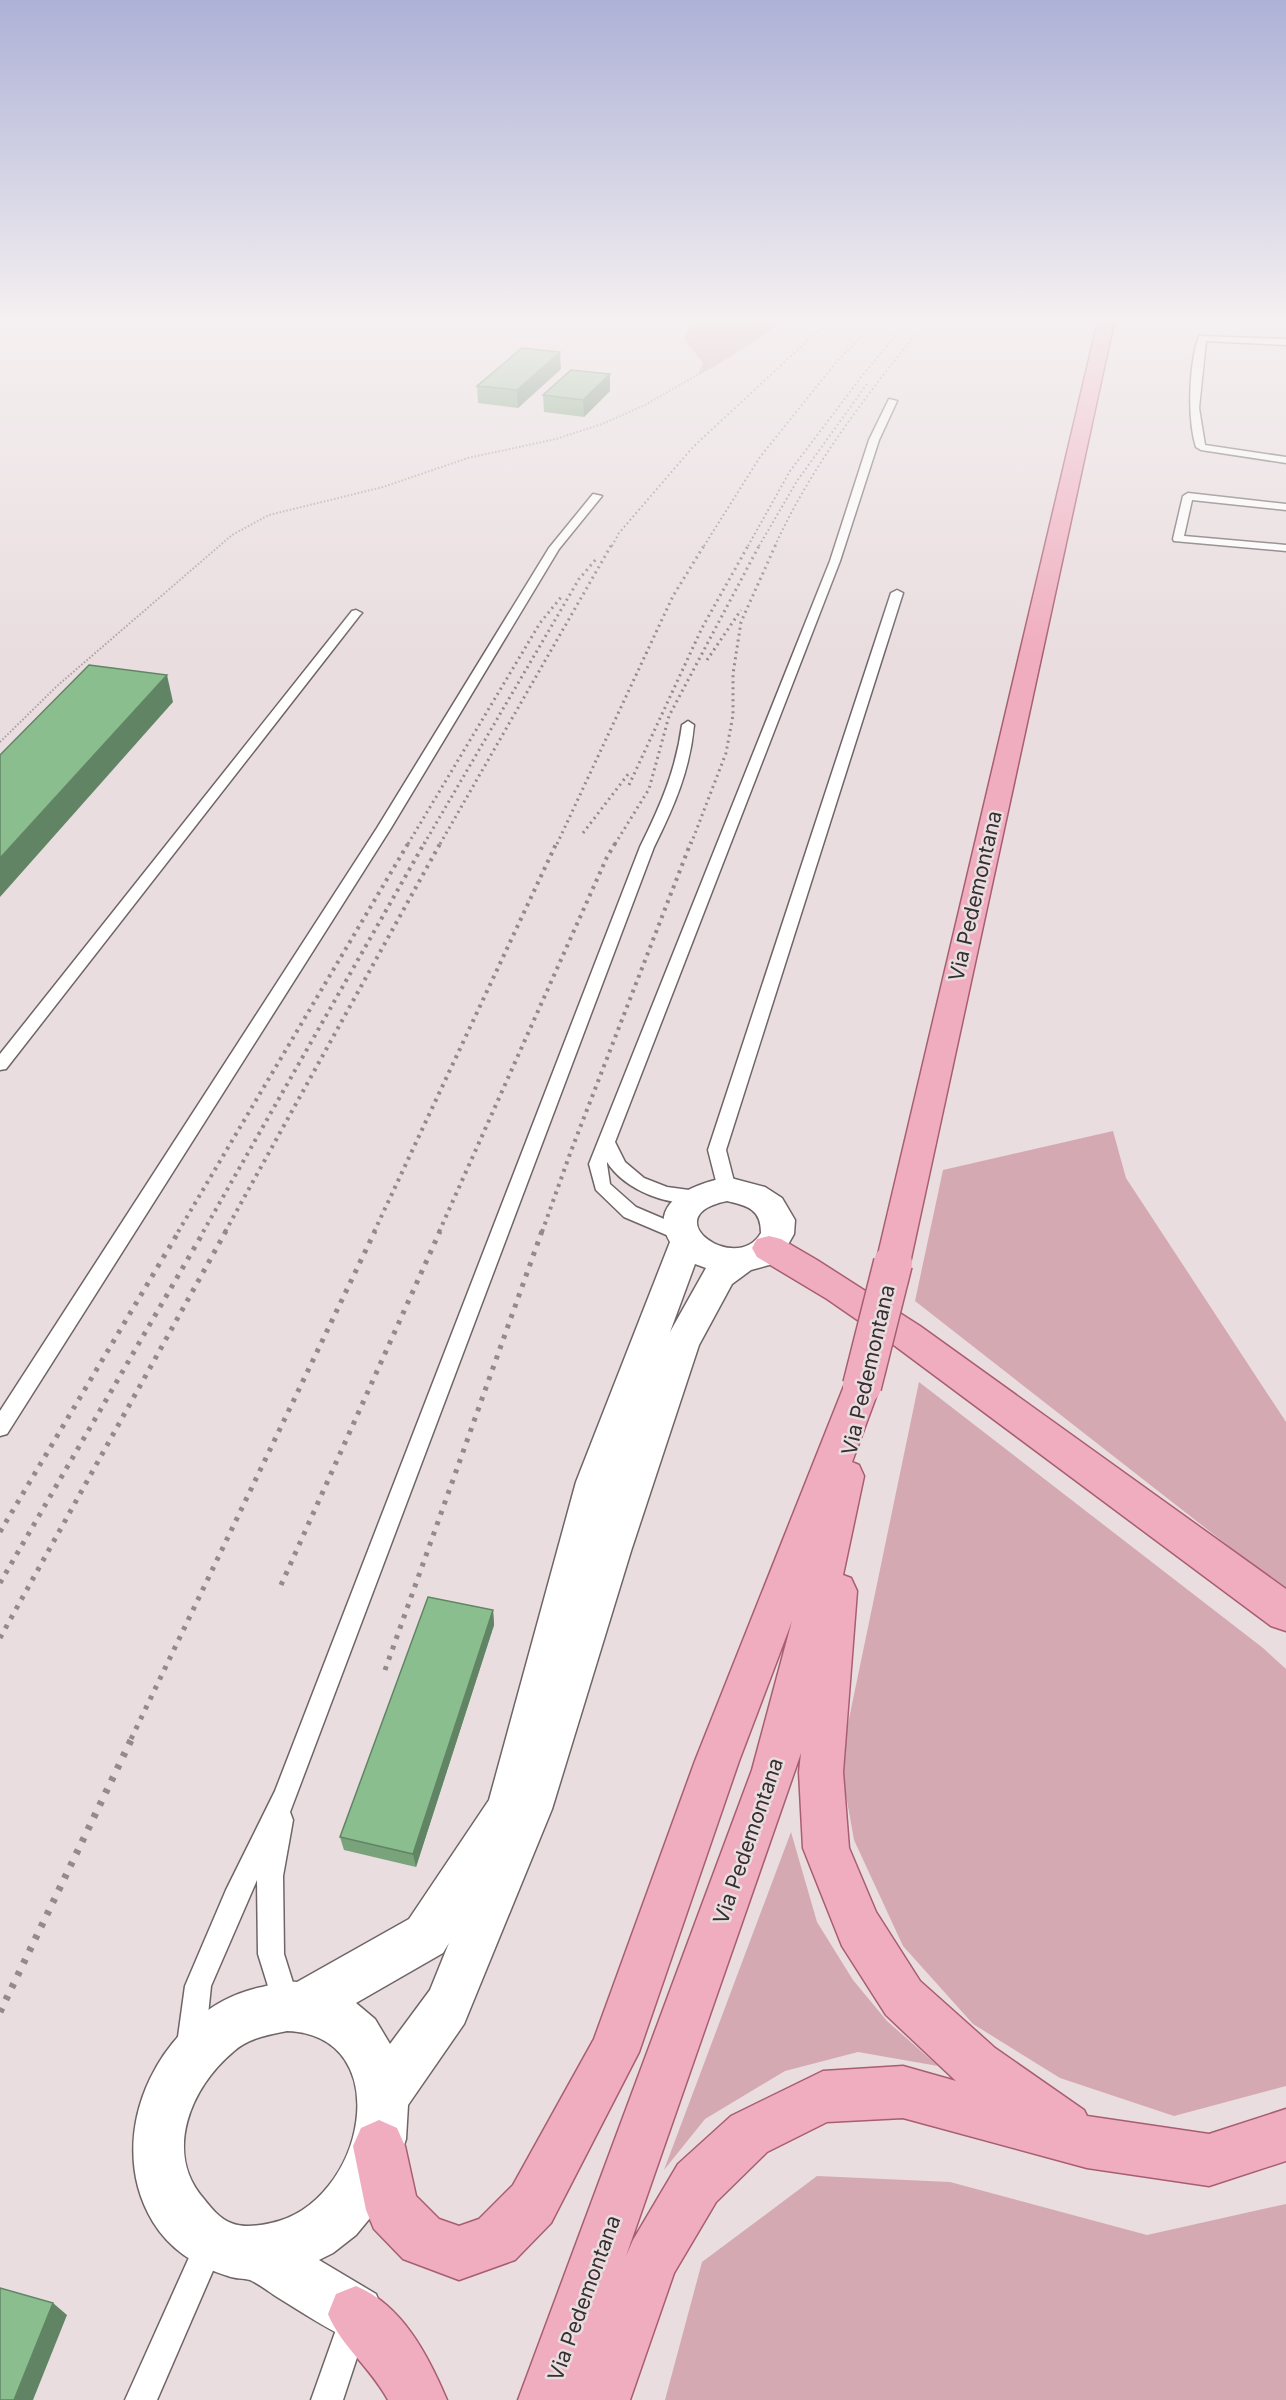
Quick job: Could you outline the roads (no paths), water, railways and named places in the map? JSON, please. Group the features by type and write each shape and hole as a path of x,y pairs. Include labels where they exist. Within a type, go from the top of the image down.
{"main road":[{"name":"Via Pedemontana","path":"547,2400 774,1770 807,1646 862,1386 1082,429"},
{"path":"754,1254 827,1280 909,1336 1286,1613"},
{"path":"379,2146 393,2210 422,2240 459,2253 496,2241 532,2204 614,2052 717,1761 862,1386"},
{"path":"850,1451 821,1772 826,1848 859,1929 903,1998 977,2066 1087,2142"},
{"path":"602,2400 652,2259 697,2183 749,2134 823,2097 903,2092 1087,2142 1209,2160 1286,2135"},
{"path":"357,2314 383,2339 405,2373 418,2400"}],"street":[{"path":"383,2097 447,2007 529,1809 611,1551 681,1345 719,1275 754,1254 777,1238 780,1226 777,1215 769,1204 758,1196 712,1193 687,1205 681,1215 680,1227 693,1248 706,1256 723,1260 754,1254"},
{"path":"295,2006 426,1936 509,1810 595,1482 685,1238"},
{"path":"233,2248 288,2247 319,2232 346,2208 366,2179 379,2146 383,2121 383,2097 375,2064 358,2035 333,2016 295,2006 269,2007 235,2019 204,2042 179,2073 163,2111 157,2150 164,2188 182,2221 357,2314"}],"lane":[{"path":"685,1238 630,1212 602,1186 598,1164 608,1144 835,561 879,429"},
{"path":"1196,429 1196,436 1201,447 1286,460"},
{"path":"0,1428 384,828 554,548 597,496"},
{"path":"1286,507 1188,496 1178,539 1286,553"},
{"path":"1225,544 1243,543 1286,548"},
{"path":"608,1144 619,1168 633,1180 671,1196 712,1193 717,1150 897,593"},
{"path":"0,1065 356,613"},
{"path":"189,2061 198,1986 235,1899 285,1796 647,848 675,793 686,749 688,725"},
{"path":"285,1796 270,1876 271,1954 295,2006"},
{"path":"141,2400 233,2248"},
{"path":"327,2400 357,2314"}],"railway":[{"path":"612,546 619,533 693,447 712,429"},
{"path":"704,546 760,457 783,429"},
{"path":"748,546 790,471 822,429"},
{"path":"759,546 797,481 835,429"},
{"path":"776,544 807,486 844,429"},
{"path":"440,844 612,544"},
{"path":"557,844 673,596 705,544"},
{"path":"629,785 702,628 749,544"},
{"path":"615,844 649,789 669,716 760,544"},
{"path":"691,844 726,753 733,715 733,674 741,622 776,544"},
{"path":"424,844 579,579 597,558"},
{"path":"408,844 540,623 562,596"},
{"path":"707,660 741,610"},
{"path":"583,833 629,773"},
{"path":"178,1232 409,842"},
{"path":"203,1232 425,842"},
{"path":"225,1232 441,842"},
{"path":"374,1232 557,842"},
{"path":"439,1232 607,857 616,842"},
{"path":"542,1232 571,1151 691,842"},
{"path":"0,1532 179,1231"},
{"path":"0,1583 204,1231"},
{"path":"0,1638 226,1231"},
{"path":"131,1739 375,1231"},
{"path":"281,1585 440,1231"},
{"path":"385,1670 542,1231"},
{"path":"0,2012 132,1738"}]}
